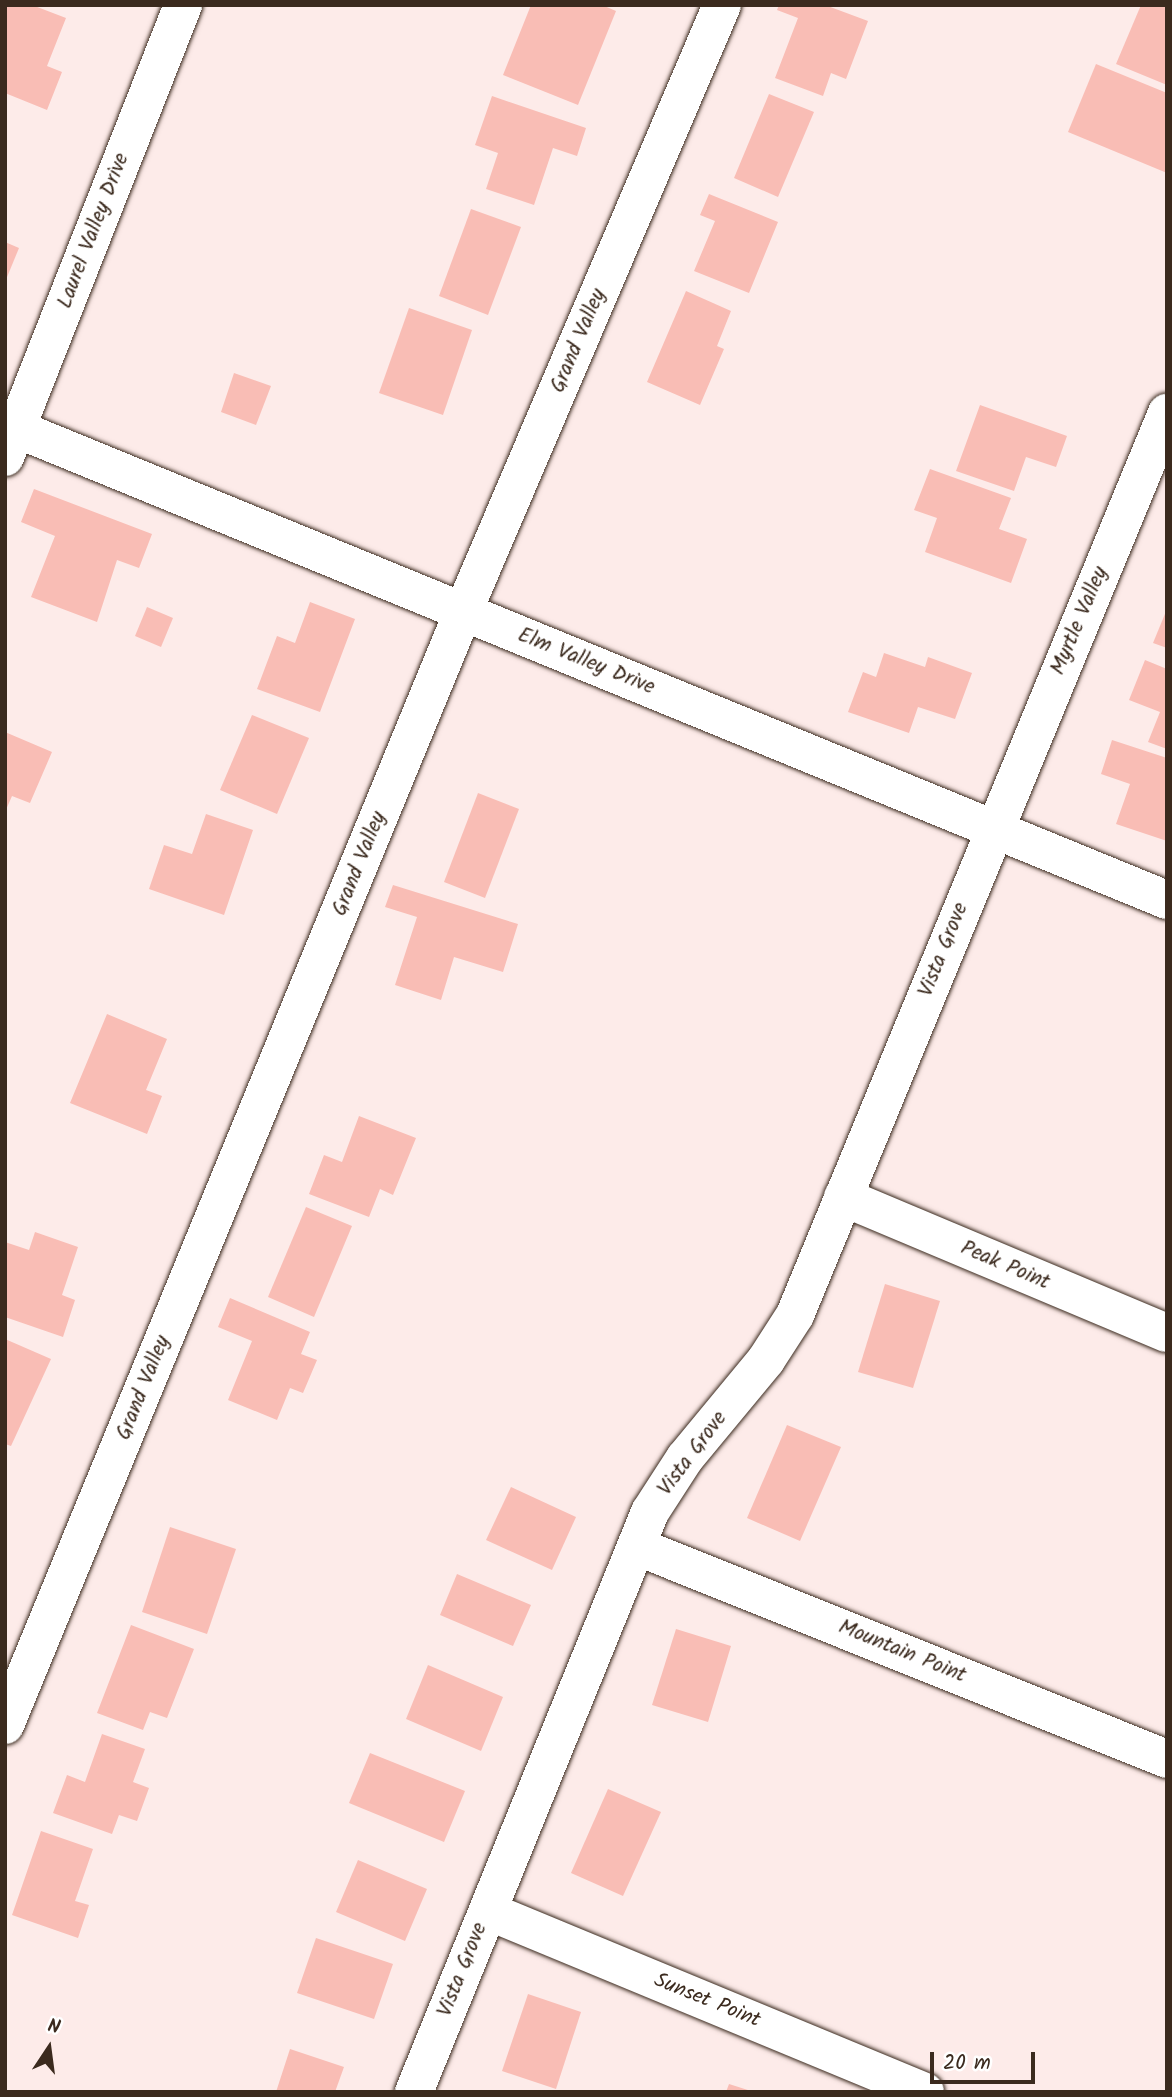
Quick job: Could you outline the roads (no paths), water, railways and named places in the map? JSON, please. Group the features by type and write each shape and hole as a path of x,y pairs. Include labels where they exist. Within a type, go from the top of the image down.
{"street":[{"name":"Laurel Valley Drive","path":"9,437 183,5"},
{"name":"Grand Valley","path":"5,1726 463,612 722,5"},
{"name":"Myrtle Valley","path":"994,828 1167,413"},
{"name":"Elm Valley Drive","path":"9,437 463,612 1167,900"},
{"name":"Vista Grove","path":"414,2092 650,1512 685,1458 766,1360 795,1315 994,828"},
{"name":"Peak Point","path":"844,1197 1167,1334"},
{"name":"Mountain Point","path":"636,1546 1167,1759"},
{"name":"Sunset Point","path":"488,1911 925,2092"}]}
